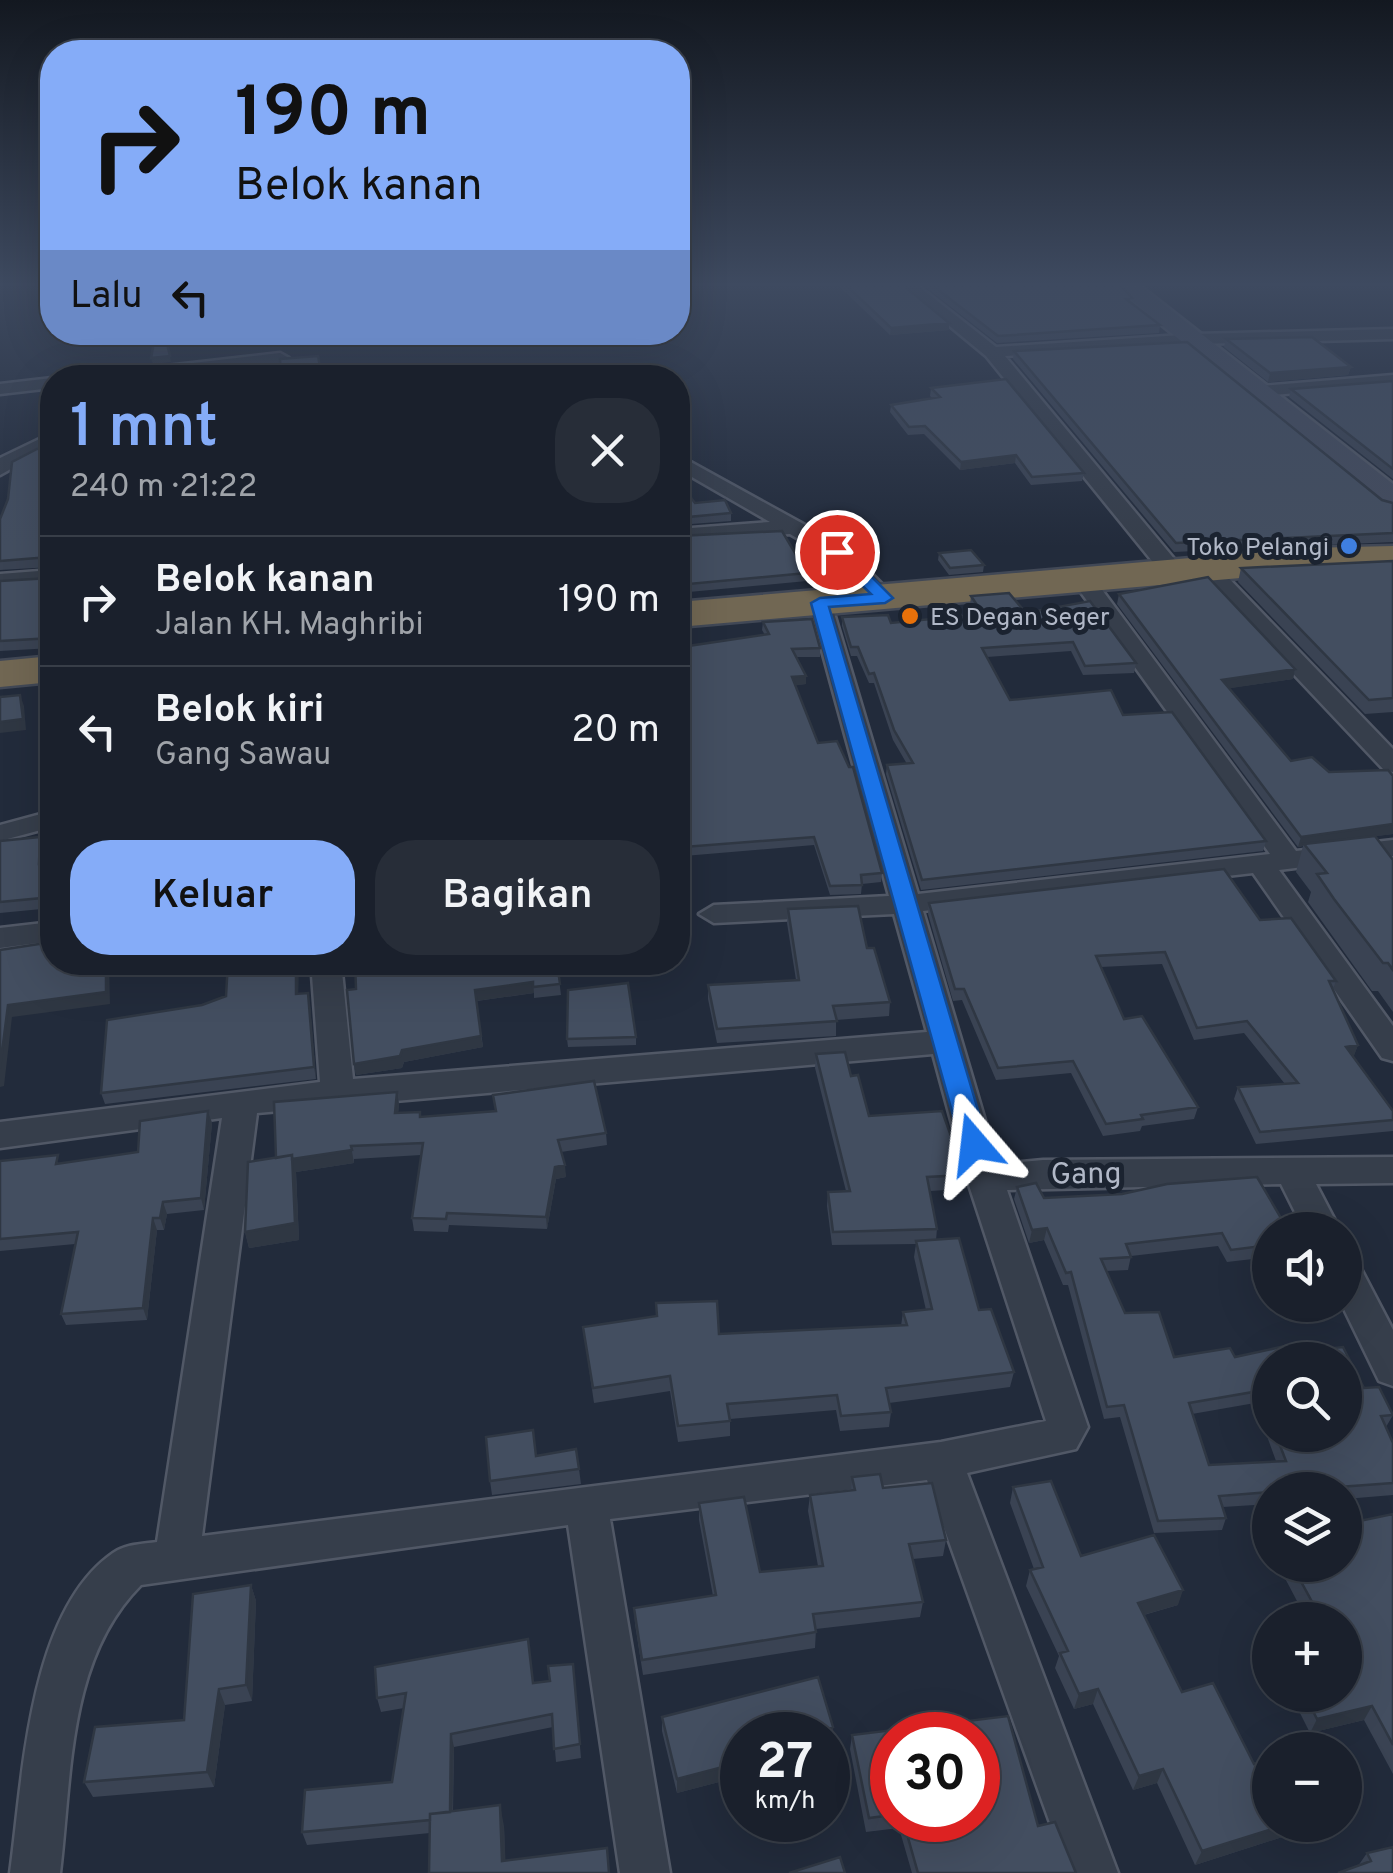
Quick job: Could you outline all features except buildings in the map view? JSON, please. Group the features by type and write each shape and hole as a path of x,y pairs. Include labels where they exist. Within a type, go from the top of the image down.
{"highway":[{"path":"690,613 1393,558"},
{"path":"0,674 40,670"}],"street":[{"path":"1011,372 1191,571 1393,764"},
{"path":"1238,372 1389,492"},
{"path":"1261,391 1393,380"},
{"path":"0,390 40,385"},
{"path":"0,469 7,460 40,444"},
{"path":"690,468 837,552 885,598"},
{"path":"690,534 798,527"},
{"path":"0,581 40,578"},
{"path":"1084,580 1274,862 1393,1050"},
{"path":"35,1873 61,1693 81,1625 103,1589 130,1566 586,1503 941,1460 1060,1436 1068,1428 944,1042 820,603"},
{"path":"0,833 40,822"},
{"path":"714,914 906,904 1393,848"},
{"path":"0,938 40,933"},
{"path":"327,975 336,1092"},
{"path":"0,1136 336,1092 944,1042"},
{"path":"178,1557 240,1103"},
{"name":"Gang","path":"985,1178 1042,1173 1393,1170"},
{"path":"1292,1172 1313,1212"},
{"path":"1362,1307 1393,1368"},
{"path":"941,1460 1093,1873"},
{"path":"586,1503 645,1873"}],"place":[{"name":"Toko Pelangi","path":"1349,546"},
{"name":"ES Degan Seger","path":"910,616"}],"route":[{"path":"837,552 885,598 820,603 974,1144"}]}
